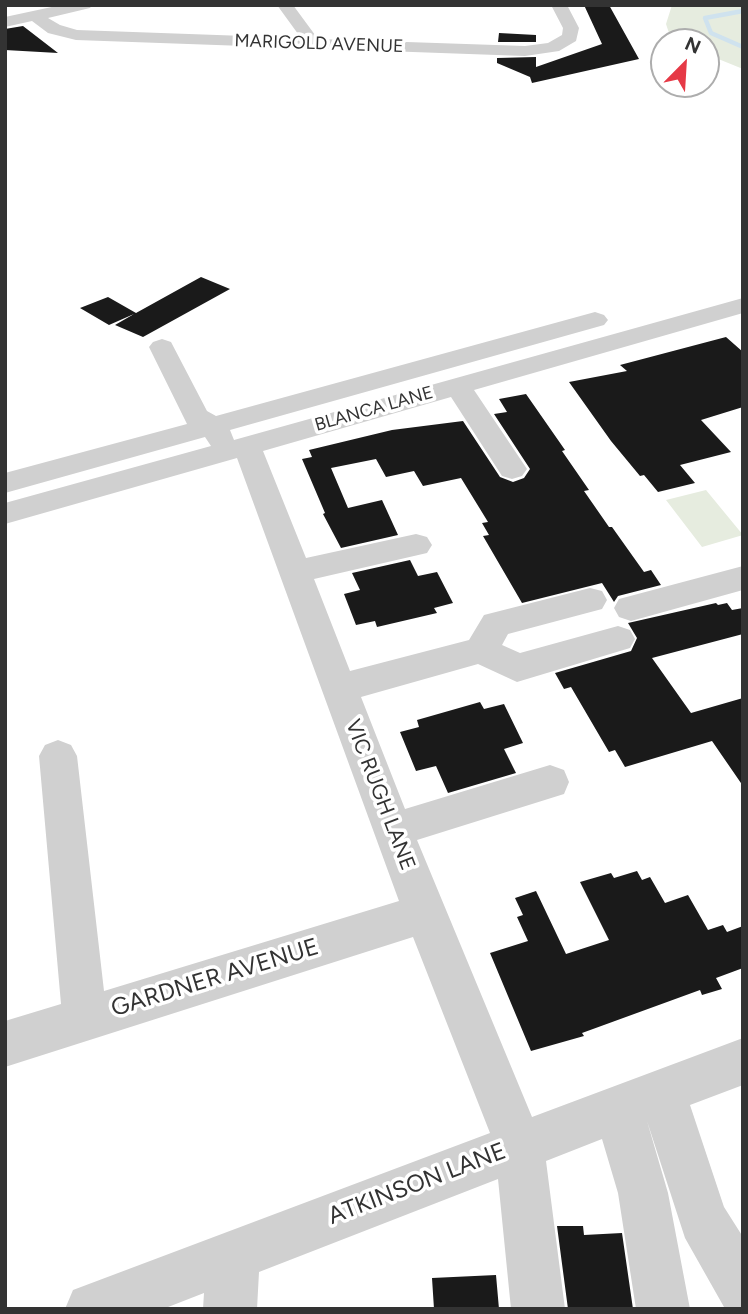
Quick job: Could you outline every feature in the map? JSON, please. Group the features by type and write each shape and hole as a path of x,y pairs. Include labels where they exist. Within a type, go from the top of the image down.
{"street":[{"path":"5,22 84,5"},
{"path":"285,5 313,43"},
{"name":"MARIGOLD AVENUE","path":"35,16 54,29 76,35 535,50 553,47 570,37 571,28 559,5"},
{"name":"BLANCA LANE","path":"5,514 743,305"},
{"path":"5,483 594,320"},
{"name":"VIC RUGH LANE","path":"172,344 196,417 213,425 237,447 295,572 425,913 519,1144 538,1309"},
{"path":"457,385 512,469"},
{"path":"295,572 416,545"},
{"path":"340,688 481,650 517,668 743,578"},
{"path":"481,650 496,624 590,600"},
{"path":"58,757 85,1019"},
{"path":"394,830 550,782"},
{"name":"GARDNER AVENUE","path":"5,1044 425,913"},
{"name":"ATKINSON LANE","path":"92,1309 519,1144 743,1061"},
{"path":"640,1101 703,1220 743,1288"},
{"path":"640,1101 643,1193 663,1309"},
{"path":"230,1309 233,1255"}],"shaded area":[{"path":"672,5 743,5 743,69 720,60 720,28 667,28 666,24"},
{"path":"706,490 743,535 702,547 666,500"}],"building":[{"path":"584,5 609,5 639,59 532,83 530,77 497,63 497,58 536,57 536,67 602,44"},
{"path":"23,26 58,53 5,50 5,29"},
{"path":"499,33 536,35 536,42 498,42"},
{"path":"201,277 230,289 143,337 115,325 134,314 109,325 80,308 108,297 136,313"},
{"path":"726,337 743,352 743,407 701,420 731,452 680,465 695,483 658,492 644,475 640,476 611,441 569,382 627,371 620,365"},
{"path":"526,394 565,450 562,451 589,490 584,491 609,527 612,527 644,572 651,570 661,585 618,596 614,602 602,583 522,603 483,536 489,535 482,523 488,522 461,478 423,486 414,471 386,477 376,459 331,468 348,508 382,500 398,535 341,548 323,514 325,513 302,459 312,457 309,450 392,430 463,421 500,477 513,482 524,478 530,469 494,414 507,412 499,399"},
{"path":"410,560 418,576 437,572 453,603 434,608 437,613 377,627 375,621 356,625 344,594 360,590 352,573"},
{"path":"716,603 727,603 732,610 743,608 743,634 652,658 691,713 743,698 743,786 712,741 625,767 615,750 609,752 571,687 564,689 555,673 631,651 637,638 628,623"},
{"path":"480,702 484,709 504,704 523,743 504,749 516,773 448,793 436,766 416,771 400,732 419,727 417,720"},
{"path":"637,871 642,880 650,877 665,903 688,895 708,930 723,925 727,932 743,926 743,968 716,978 722,989 702,995 700,990 582,1033 584,1036 531,1051 490,953 528,941 517,917 523,915 515,898 536,891 566,954 609,940 580,882 611,873 614,878"},
{"path":"557,1226 583,1226 584,1235 622,1233 633,1309 568,1309"},
{"path":"496,1275 499,1309 434,1309 432,1278"}],"waterway":[{"path":"743,11 705,18 711,33 743,47"}]}
